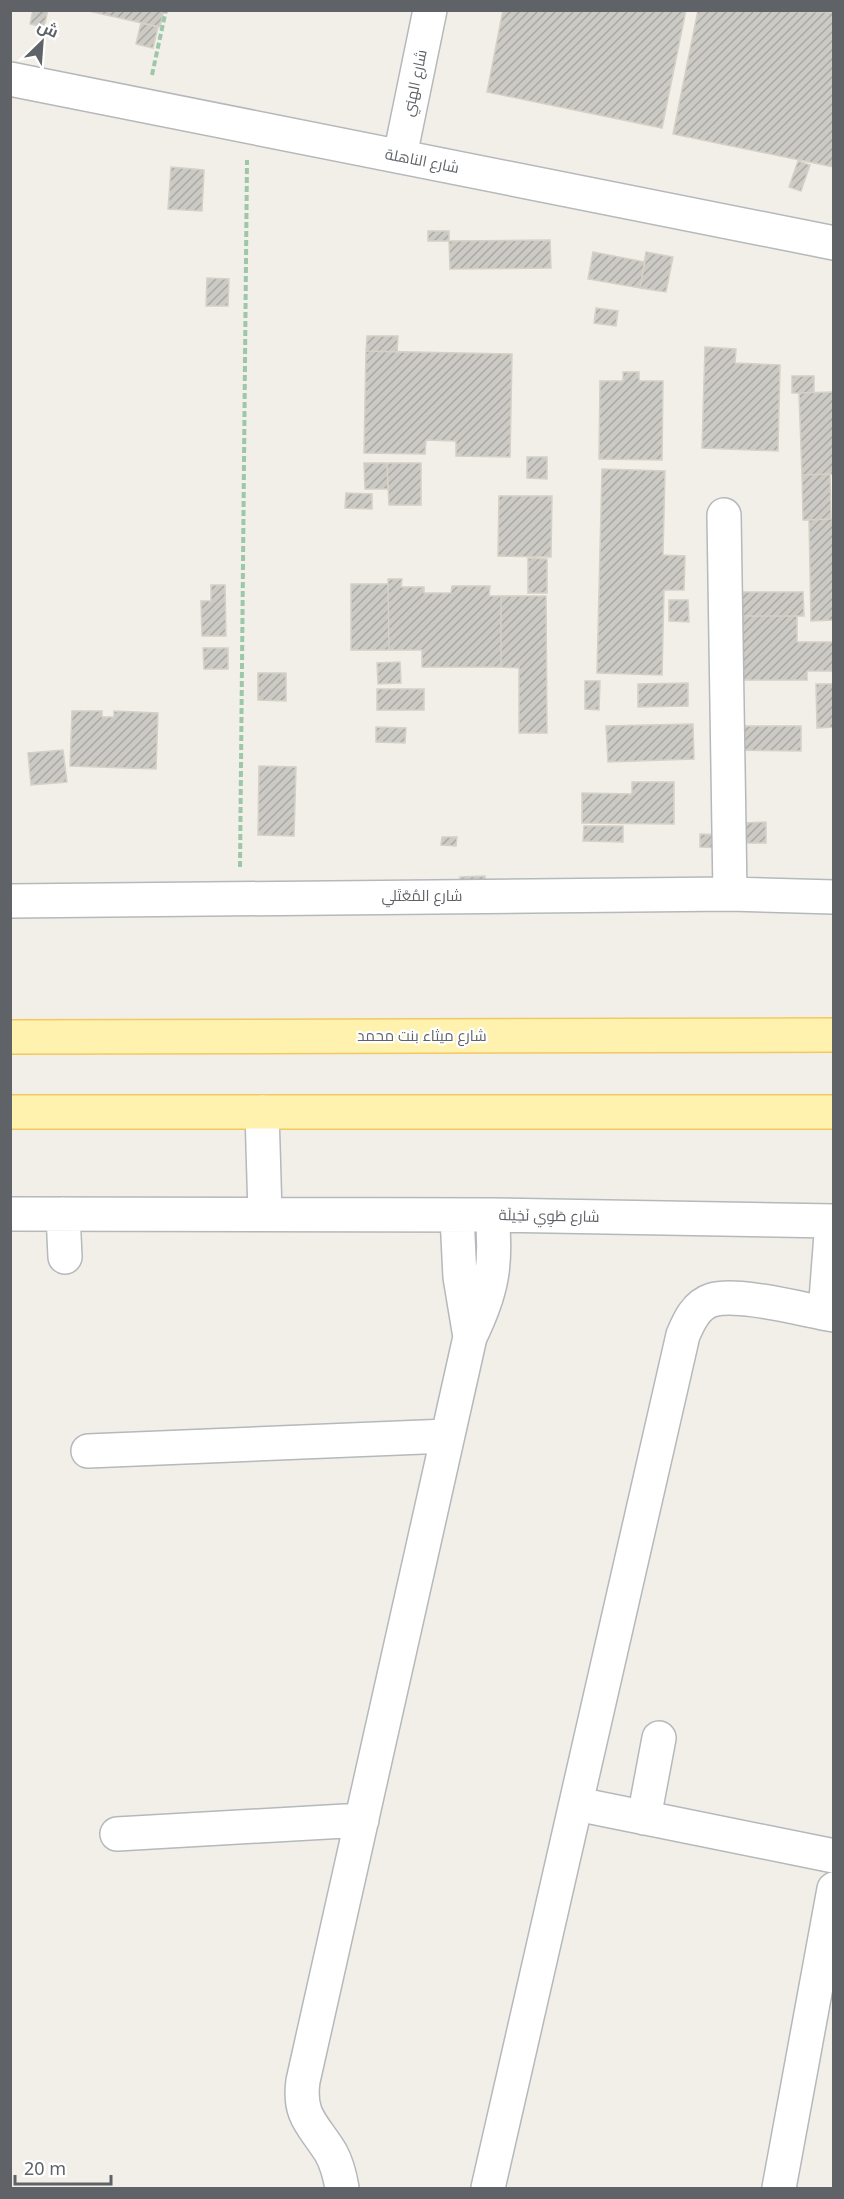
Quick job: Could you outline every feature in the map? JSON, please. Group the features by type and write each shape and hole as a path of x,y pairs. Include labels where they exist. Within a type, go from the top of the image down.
{"main road":[{"name":"شارع ميثاء بنت محمد","path":"10,1037 834,1035"},
{"path":"10,1112 834,1112"}],"street":[{"name":"شارع الهني","path":"400,156 430,10"},
{"name":"شارع الناهلة","path":"10,79 834,243"},
{"path":"724,515 730,894"},
{"name":"شارع المُعْتَلي","path":"10,902 730,894 834,897"},
{"path":"262,1112 265,1214"},
{"name":"شارع طَوِي نَخِيلَة","path":"10,1214 492,1215 825,1221"},
{"path":"63,1214 65,1257"},
{"path":"342,2188 339,2170 331,2153 307,2120 302,2108 301,2094 470,1337 484,1309 492,1278 495,1246 492,1215"},
{"path":"458,1216 460,1277 470,1337"},
{"path":"488,2188 683,1335 693,1314 710,1300 734,1297 821,1313 825,1221"},
{"path":"88,1451 447,1436"},
{"path":"644,1818 658,1738"},
{"path":"577,1804 834,1856"},
{"path":"117,1834 362,1820"},
{"path":"779,2188 834,1889"}],"path":[{"path":"145,105 166,10"},
{"path":"240,898 248,126"}],"building":[{"path":"33,10 48,10 44,27 30,24"},
{"path":"84,10 164,10 160,27"},
{"path":"503,10 686,10 662,128 487,92"},
{"path":"698,10 834,12 834,167 673,134"},
{"path":"141,23 158,27 153,48 136,44"},
{"path":"798,161 810,165 801,191 789,187"},
{"path":"171,167 204,170 202,211 168,209"},
{"path":"428,231 449,231 449,241 428,241"},
{"path":"550,240 551,268 450,269 449,241"},
{"path":"593,252 645,262 640,288 588,279"},
{"path":"646,252 673,257 666,292 640,288"},
{"path":"207,278 229,279 228,306 206,306"},
{"path":"596,308 618,311 616,326 594,323"},
{"path":"367,336 398,336 397,352 366,351"},
{"path":"705,347 736,349 735,363 780,365 778,451 702,448"},
{"path":"366,351 512,354 510,457 456,456 456,441 426,440 425,454 364,453"},
{"path":"623,372 639,372 639,381 663,381 662,460 599,459 600,381 623,381"},
{"path":"792,376 814,376 814,393 792,393"},
{"path":"834,392 834,474 802,475 799,393"},
{"path":"527,457 547,457 547,479 527,478"},
{"path":"364,463 387,463 388,489 365,489"},
{"path":"387,463 421,463 421,505 389,505"},
{"path":"602,469 665,471 663,555 685,556 684,590 664,590 662,675 597,673"},
{"path":"830,474 831,519 803,520 802,475"},
{"path":"346,493 372,494 372,509 345,508"},
{"path":"499,496 552,496 551,557 498,556"},
{"path":"834,519 834,620 811,621 809,520"},
{"path":"528,558 547,559 547,593 528,593"},
{"path":"388,579 402,579 401,587 424,587 424,593 451,593 452,586 490,586 489,596 501,596 501,667 422,667 422,650 389,650"},
{"path":"351,584 388,584 389,650 351,650"},
{"path":"211,585 225,585 226,636 202,636 201,601 211,601"},
{"path":"735,592 803,592 804,616 735,616"},
{"path":"501,596 546,596 547,733 519,733 519,668 501,667"},
{"path":"669,600 688,600 689,622 669,621"},
{"path":"735,616 797,616 797,642 834,642 834,671 807,671 807,680 735,680"},
{"path":"203,648 228,648 228,669 204,669"},
{"path":"400,662 401,683 378,684 377,663"},
{"path":"258,673 286,673 286,701 258,700"},
{"path":"585,681 600,681 599,710 585,709"},
{"path":"688,683 688,706 638,707 638,684"},
{"path":"816,684 834,684 834,727 817,728"},
{"path":"377,689 424,689 424,710 377,710"},
{"path":"72,711 102,711 102,717 114,717 114,711 158,713 156,769 70,766"},
{"path":"693,724 694,759 608,762 606,726"},
{"path":"732,726 801,726 801,751 731,750"},
{"path":"376,727 406,728 405,743 376,742"},
{"path":"63,750 67,782 31,785 28,753"},
{"path":"259,766 296,767 294,836 258,835"},
{"path":"632,782 674,782 674,824 582,823 582,793 632,794"},
{"path":"766,822 766,843 744,843 743,823"},
{"path":"584,826 623,826 623,842 583,841"},
{"path":"700,834 725,835 724,848 700,847"},
{"path":"442,837 457,837 456,846 441,845"},
{"path":"485,876 485,892 460,893 460,877"}]}
